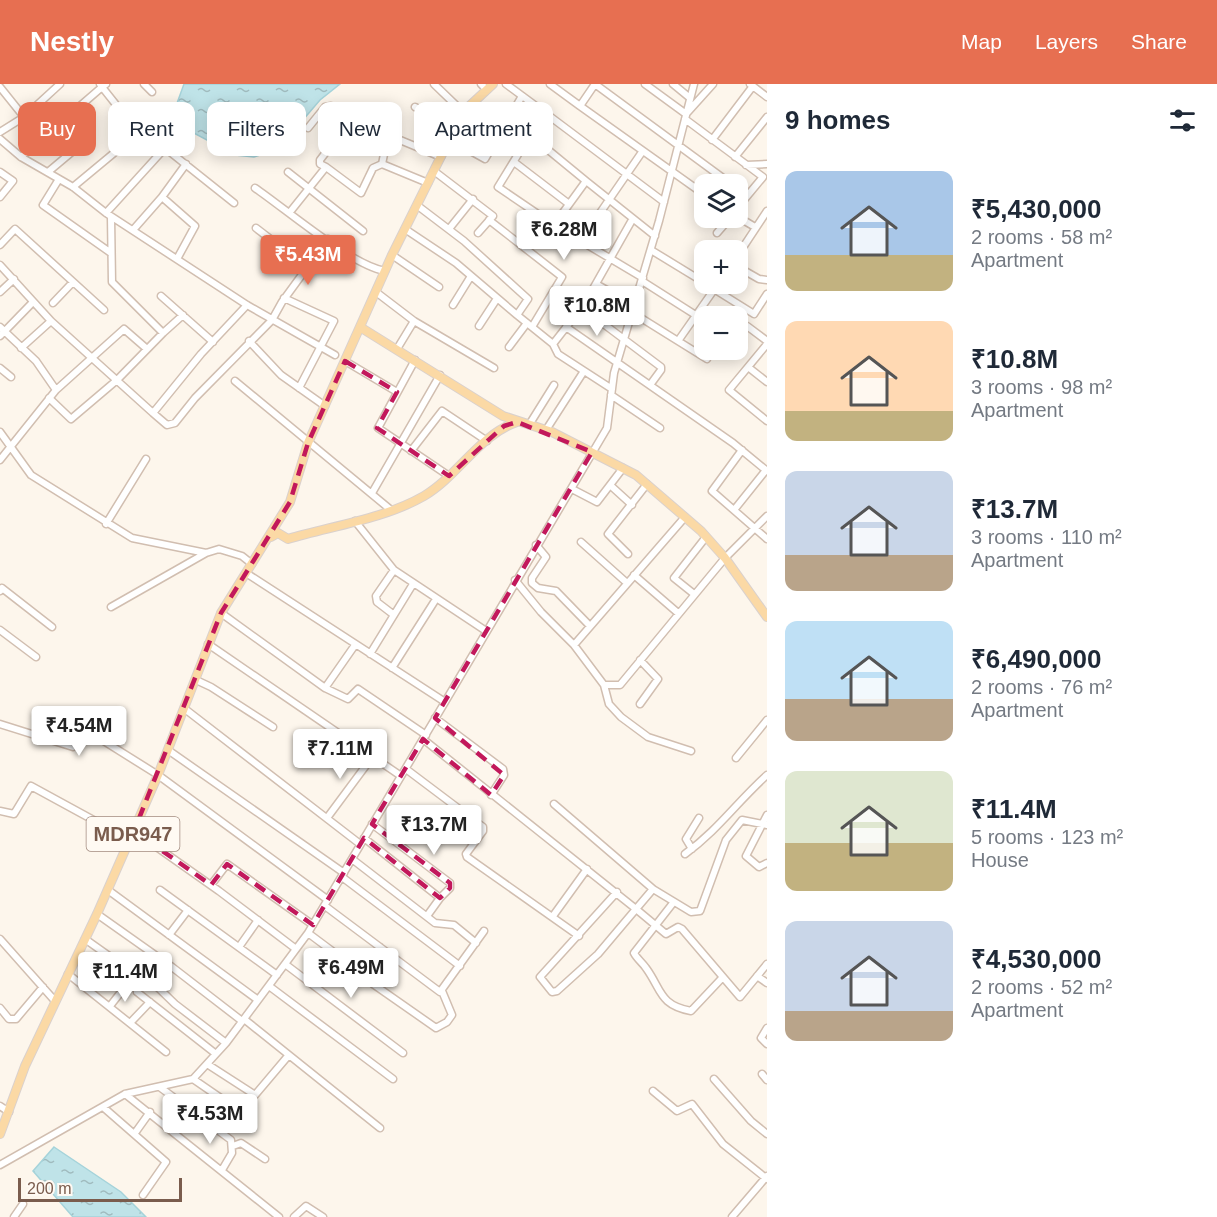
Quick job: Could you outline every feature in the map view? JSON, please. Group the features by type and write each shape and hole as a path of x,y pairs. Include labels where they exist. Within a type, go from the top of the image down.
{"main road":[{"name":"MDR947","path":"472,102 487,86"},
{"name":"MDR947","path":"0,1134 25,1066 108,890 158,775 221,613 271,537 290,502 323,404 345,361 392,255 441,157"},
{"path":"360,327 518,422 546,430 592,452 647,484 685,517 725,558 767,617"},
{"path":"271,537 278,533 288,539 391,510 424,496 504,426 518,422"}],"street":[{"path":"40,102 60,84"},
{"path":"144,84 152,92"},
{"path":"434,84 452,102"},
{"path":"506,84 530,102"},
{"path":"550,84 694,188"},
{"path":"580,106 595,84 717,174"},
{"path":"645,84 712,140 765,178 748,195"},
{"path":"673,84 690,98"},
{"path":"0,1165 125,1094 161,1088 193,1079 226,1043 309,933 515,580 607,428 617,363 655,236 694,84"},
{"path":"685,116 713,84"},
{"path":"21,157 103,85 115,102"},
{"path":"712,140 751,85 767,97"},
{"path":"0,87 18,110"},
{"path":"518,102 522,96"},
{"path":"308,128 318,117"},
{"path":"735,157 767,117"},
{"path":"553,119 664,202"},
{"path":"0,132 18,121"},
{"path":"0,139 21,157 73,187 109,215 247,305 335,355"},
{"path":"402,141 441,157"},
{"path":"580,242 642,152"},
{"path":"553,154 607,201 655,236"},
{"path":"48,172 67,156"},
{"path":"73,187 110,156"},
{"path":"158,156 109,215 112,282 164,333"},
{"path":"176,156 234,203"},
{"path":"323,156 320,164 361,193 379,165 382,156"},
{"path":"518,156 498,186 580,242 694,314"},
{"path":"514,162 569,204"},
{"path":"133,231 186,164"},
{"path":"745,165 767,164"},
{"path":"379,165 428,183"},
{"path":"290,212 308,187 326,168"},
{"path":"434,171 473,198 493,216 478,233"},
{"path":"0,172 13,181 0,197"},
{"path":"288,172 363,231"},
{"path":"59,179 43,205 111,253"},
{"path":"554,225 586,182"},
{"path":"255,188 372,269 385,271"},
{"path":"162,197 195,226 177,259"},
{"path":"449,229 473,198"},
{"path":"418,206 449,229 528,299 517,315"},
{"path":"747,240 767,211"},
{"path":"553,344 596,284 632,219"},
{"path":"489,220 562,277 529,325 509,348"},
{"path":"748,223 755,227"},
{"path":"256,228 307,267"},
{"path":"717,233 721,228"},
{"path":"0,245 15,229 104,310"},
{"path":"405,229 456,263 496,300 553,344 558,354 660,428"},
{"path":"0,265 51,321 167,425 175,423 195,398 272,320 284,298 328,239"},
{"path":"651,250 694,276"},
{"path":"392,255 439,287"},
{"path":"748,272 766,282"},
{"path":"453,305 471,276"},
{"path":"0,292 14,279"},
{"path":"53,303 73,282"},
{"path":"596,284 694,351"},
{"path":"376,292 414,321 494,368"},
{"path":"728,294 754,314 767,294"},
{"path":"161,296 213,342"},
{"path":"284,298 333,318 334,325 299,388"},
{"path":"479,327 496,300"},
{"path":"33,302 1,331 36,361 56,390"},
{"path":"153,413 247,305"},
{"path":"581,307 662,369 650,385"},
{"path":"49,398 71,420 117,380 183,315"},
{"path":"678,341 694,318"},
{"path":"21,348 51,321"},
{"path":"397,350 414,321"},
{"path":"566,327 742,450 766,471 734,510"},
{"path":"748,327 767,343 729,390 767,422"},
{"path":"0,460 9,445 56,390 124,328 147,349"},
{"path":"249,342 299,388 323,404"},
{"path":"415,360 378,428 449,476"},
{"path":"345,361 397,392"},
{"path":"748,367 767,382"},
{"path":"0,368 11,378"},
{"path":"546,430 584,371"},
{"path":"372,493 440,375"},
{"path":"235,381 391,510"},
{"path":"529,425 554,385"},
{"path":"411,451 442,411 487,441"},
{"path":"0,432 31,475 106,524 132,538 206,553"},
{"path":"742,450 712,488 713,493 767,539"},
{"path":"106,524 146,459"},
{"path":"572,489 597,502 623,468"},
{"path":"628,554 608,534 647,484"},
{"path":"610,485 632,505"},
{"path":"604,685 620,685 725,558 767,516"},
{"path":"574,645 685,517"},
{"path":"355,520 394,570 486,631"},
{"path":"694,594 674,578 706,537"},
{"path":"581,542 627,583"},
{"path":"536,545 546,557 532,578 532,583 538,588 556,591 590,626"},
{"path":"111,607 206,553 219,549 242,556 252,564"},
{"path":"394,570 376,596 377,602 394,615"},
{"path":"246,573 445,702"},
{"path":"634,575 678,613"},
{"path":"515,580 541,612 574,645 604,685 609,704 621,717 648,737 691,751"},
{"path":"370,654 413,584"},
{"path":"0,591 2,588 52,627"},
{"path":"392,668 436,599"},
{"path":"221,613 325,688 348,699 358,689 424,737 491,795 616,892 655,926 667,934 678,927 682,929 740,997 767,964"},
{"path":"0,630 36,657"},
{"path":"208,644 401,776"},
{"path":"325,688 355,645"},
{"path":"640,660 658,679 640,704"},
{"path":"196,680 211,687 273,727"},
{"path":"185,710 327,818 440,898"},
{"path":"435,718 503,769 504,775 491,795"},
{"path":"736,758 767,720"},
{"path":"0,724 74,747 91,733 158,775 380,947 438,991 442,991"},
{"path":"168,750 343,875 460,966"},
{"path":"327,818 373,756"},
{"path":"406,769 483,827 483,831 466,854 467,857 579,936"},
{"path":"686,854 719,827 739,800 767,775"},
{"path":"0,809 14,814 31,786 130,840"},
{"path":"554,804 653,889 691,912 699,911 726,840 742,820 765,825"},
{"path":"767,815 765,825 746,856 759,867 767,863"},
{"path":"692,849 686,838 699,818"},
{"path":"372,824 450,883 450,888 427,916"},
{"path":"134,831 211,885 296,950"},
{"path":"352,859 439,925 454,925 476,943"},
{"path":"211,885 227,864 313,925"},
{"path":"553,916 587,869"},
{"path":"616,892 540,977 552,992 557,991 598,954 653,889"},
{"path":"108,890 258,1000"},
{"path":"160,890 277,975"},
{"path":"673,903 634,953 647,968 659,994 669,1003 691,1011 723,977"},
{"path":"169,935 188,910"},
{"path":"97,914 243,1020 380,1128"},
{"path":"239,947 258,921"},
{"path":"442,991 484,931"},
{"path":"309,933 359,970 373,984 436,1028 447,1022 452,1015 442,991"},
{"path":"0,939 55,1001"},
{"path":"85,939 133,973 132,978 110,1006"},
{"path":"359,970 380,947"},
{"path":"285,964 403,1053"},
{"path":"143,973 175,1004 226,1043"},
{"path":"68,974 166,1052"},
{"path":"758,976 767,983"},
{"path":"269,986 393,1079"},
{"path":"0,1008 9,1018 16,1019 42,987"},
{"path":"138,992 216,1054"},
{"path":"130,1023 150,1002"},
{"path":"767,1028 761,1038 767,1044"},
{"path":"207,1064 255,1095 288,1056"},
{"path":"193,1079 241,1112"},
{"path":"714,1079 751,1121 767,1134"},
{"path":"161,1088 231,1140 232,1153 222,1170"},
{"path":"653,1091 677,1111 692,1104 723,1144 766,1177 732,1217"},
{"path":"125,1094 279,1217"},
{"path":"0,1106 9,1112"},
{"path":"103,1107 135,1132 166,1162 143,1195"},
{"path":"135,1132 150,1112"},
{"path":"233,1146 241,1143 265,1159"},
{"path":"15,1217 23,1204"},
{"path":"294,1217 306,1206 323,1217"}],"highlighted area":[{"path":"345,361 397,392 377,428 449,476 504,426 517,422 592,452 435,718 504,775 491,795 423,739 372,824 450,883 450,888 440,898 364,838 313,925 227,864 211,885 134,831 221,613 290,502 308,443"}],"water":[{"path":"184,84 340,84 320,100 306,116 306,102 207,102 207,140 195,134 195,102 177,102"},
{"path":"54,1147 121,1192 146,1217 73,1217 33,1171"}]}
